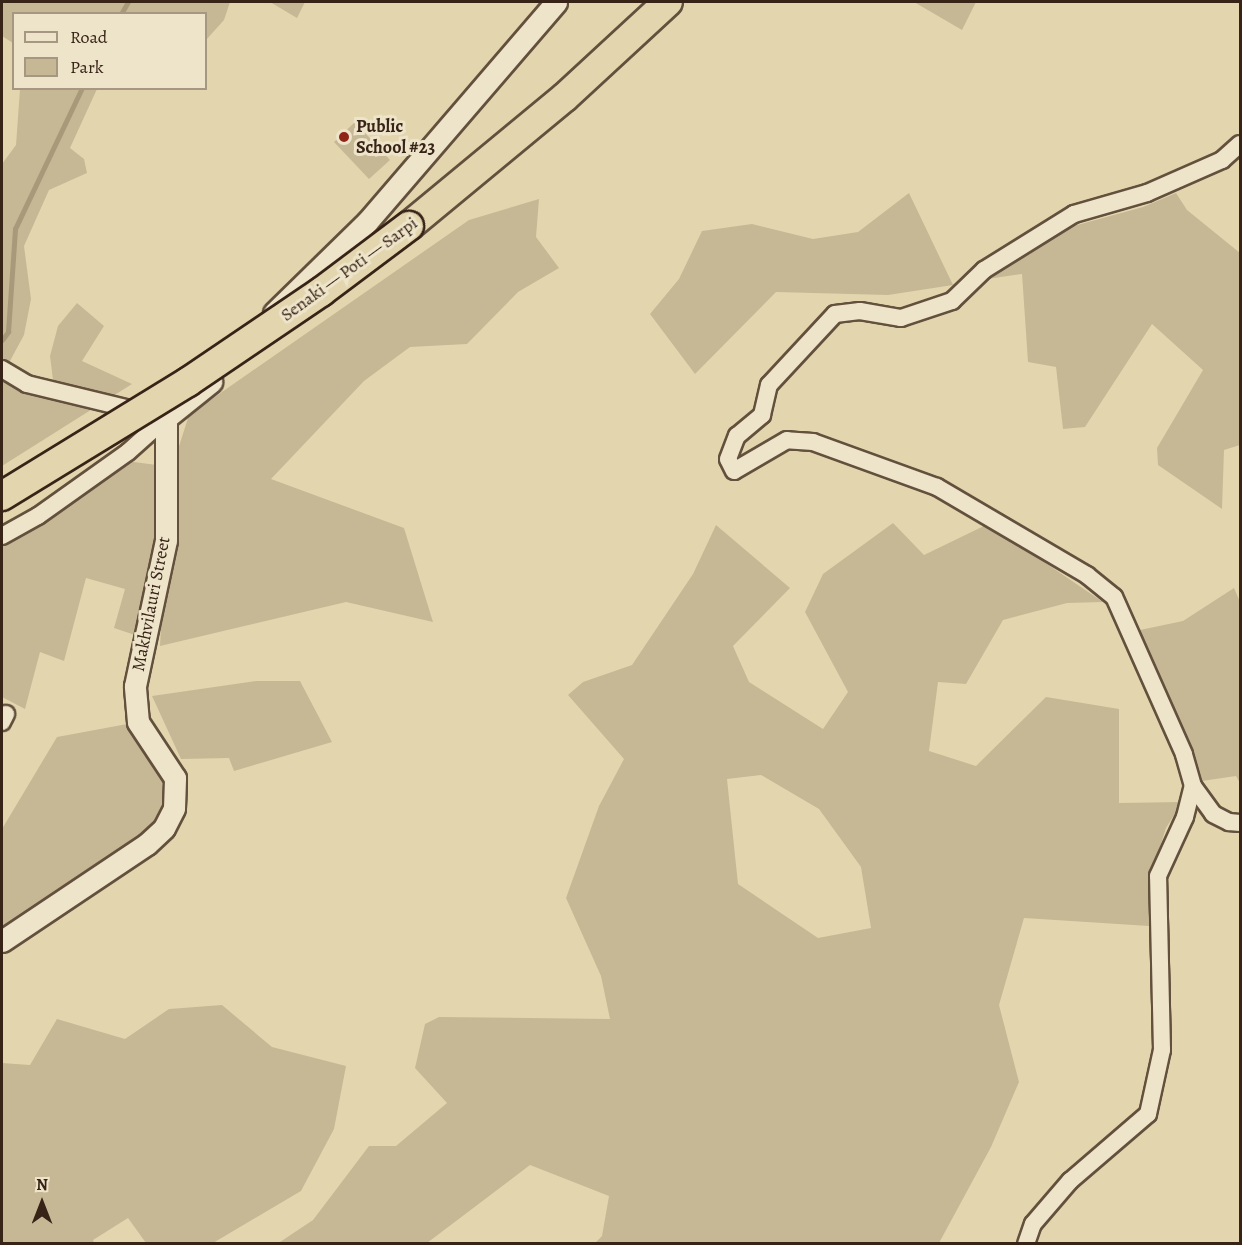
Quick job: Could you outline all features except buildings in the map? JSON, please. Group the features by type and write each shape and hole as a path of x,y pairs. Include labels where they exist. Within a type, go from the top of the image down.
{"highway":[{"name":"Senaki — Poti — Sarpi","path":"2,496 188,382 321,292 409,226 565,97 668,2"}],"street":[{"path":"2,536 38,516 128,452 166,418 229,370 256,341 276,310 367,222 556,2"},
{"path":"1240,144 1222,160 1147,193 1074,214 984,270 952,301 901,318 860,311 835,314 769,385 762,415 737,436 728,459 734,471 787,440 813,442 936,487 1088,575 1114,597 1184,754 1193,786 1213,814 1229,822 1240,823"},
{"path":"2,369 27,384 166,418"},
{"name":"Makhvilauri Street","path":"2,941 147,844 164,828 174,808 175,778 138,722 135,686 166,540 166,418"},
{"path":"1026,1244 1033,1224 1070,1181 1148,1114 1162,1050 1158,876 1185,817 1193,786"}],"green space":[{"path":"2,2 230,2 224,20 207,39 207,12 12,12 12,42 2,36"},
{"path":"270,2 305,2 297,18"},
{"path":"914,2 976,2 962,30"},
{"path":"20,90 97,90 70,148 84,159 87,173 49,190 24,246 31,299 24,335 4,372 54,388 50,356 58,326 77,303 104,326 82,361 132,384 2,466 2,164 16,145"},
{"path":"355,122 390,160 369,179 334,142"},
{"path":"909,193 953,285 888,295 776,292 695,374 650,314 679,279 702,231 752,224 813,239 858,232"},
{"path":"1176,193 1187,210 1240,253 1240,445 1224,450 1222,509 1158,465 1157,448 1203,370 1152,324 1085,427 1063,429 1056,367 1028,362 1022,274 987,279 1070,227 1143,207"},
{"path":"539,199 536,237 559,268 518,292 467,344 410,347 364,381 271,479 404,528 433,622 346,602 160,646 162,609 178,541 173,465 189,415 469,220"},
{"path":"126,461 165,466 144,638 114,628 125,589 86,578 64,661 40,652 25,709 2,697 2,542"},
{"path":"893,523 924,555 988,524 1103,602 1067,603 1003,620 966,684 938,682 929,751 976,766 1046,697 1119,709 1119,803 1182,802 1166,828 1150,878 1149,926 1024,918 999,1005 1019,1082 991,1147 939,1243 595,1243 602,1236 609,1196 530,1165 427,1243 277,1244 313,1220 369,1146 396,1146 447,1103 415,1068 425,1024 439,1017 610,1019 601,976 566,898 599,806 624,759 568,695 583,682 632,665 693,574 716,525 790,588 733,646 749,682 823,729 848,692 805,612 823,574","holes":["761,775 819,809 861,867 871,928 818,938 738,884 727,779"]},
{"path":"1234,588 1240,602 1240,783 1236,776 1202,781 1140,630 1183,621"},
{"path":"256,681 300,681 332,742 234,771 229,758 181,759 152,696"},
{"path":"138,722 175,778 164,828 2,941 2,829 57,737"},
{"path":"222,1005 272,1047 346,1066 334,1129 301,1191 213,1243 146,1243 128,1218 93,1240 94,1243 2,1243 2,1063 30,1065 57,1019 125,1039 169,1009"}],"waterway":[{"path":"122,12 128,2"},
{"path":"2,340 8,332 15,229 81,90"}],"place":[{"name":"Public School #23","path":"344,137"}]}
